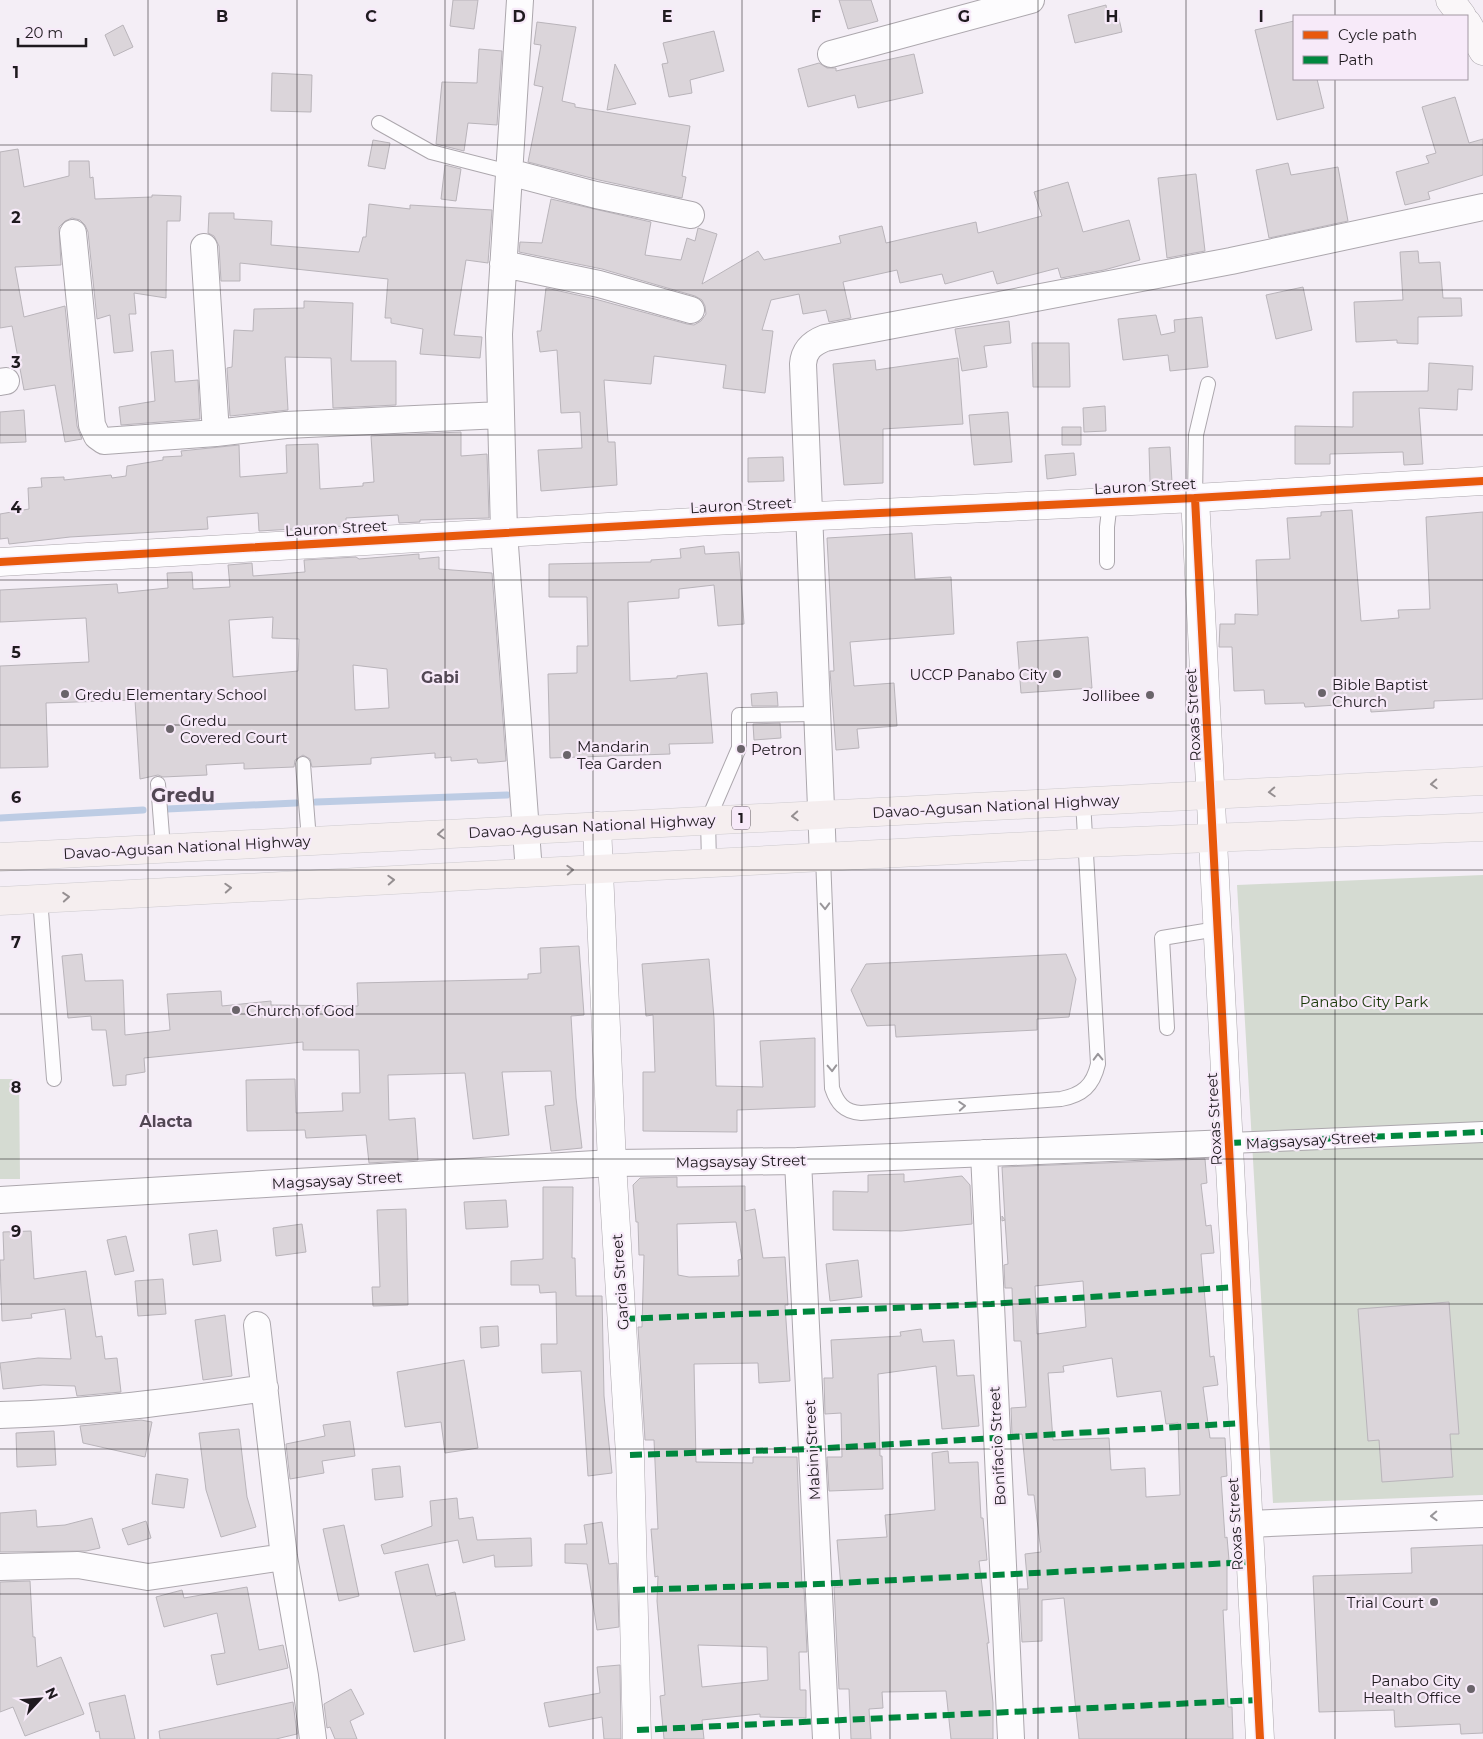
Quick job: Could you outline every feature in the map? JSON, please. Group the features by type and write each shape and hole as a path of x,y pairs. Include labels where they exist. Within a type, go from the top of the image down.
{"highway":[{"name":"Davao-Agusan National Highway","path":"0,857 1483,781"},
{"path":"0,901 823,857 1483,827"},
{"path":"151,892 155,848"}],"main road":[{"path":"1450,0 1461,15"},
{"path":"1468,25 1483,51"}],"street":[{"path":"520,0 499,334 504,532 529,872"},
{"path":"831,54 1031,0"},
{"path":"509,172 596,195 691,215"},
{"path":"823,857 803,364 804,356 817,341 1231,261 1483,207"},
{"path":"73,233 92,425 97,436 104,441 216,433 286,425 501,415"},
{"path":"204,247 216,433"},
{"path":"503,264 599,284 692,310"},
{"name":"Lauron Street","path":"0,562 504,532 1195,498 1483,481"},
{"name":"Roxas Street","path":"1195,498 1260,1739"},
{"name":"Garcia Street","path":"597,826 612,1163 630,1455 637,1739"},
{"name":"Magsaysay Street","path":"0,1200 612,1163 798,1161 1483,1132"},
{"name":"Bonifacio Street","path":"984,1153 1011,1739"},
{"name":"Mabini Street","path":"798,1161 826,1739"},
{"path":"258,1325 284,1557 305,1676 313,1739"},
{"path":"0,1415 63,1414 163,1403 265,1388"},
{"path":"1249,1524 1483,1514"},
{"path":"0,1567 78,1565 148,1577 284,1557"}],"lane":[{"path":"379,123 431,152 509,172"},
{"path":"1195,498 1196,435 1208,384"},
{"path":"1107,562 1107,527 1110,502"},
{"path":"709,863 708,820 739,748 739,715 817,714"},
{"path":"303,764 309,840"},
{"path":"155,848 158,784"},
{"path":"823,857 832,1088 836,1099 842,1106 851,1112 861,1112 1061,1099 1074,1096 1087,1089 1095,1078 1098,1064 1082,801"},
{"path":"40,898 54,1079"},
{"path":"1167,1028 1162,938 1218,929"}],"green space":[{"name":"Panabo City Park","path":"1483,875 1483,1495 1273,1503 1237,885"},
{"path":"0,1079 19,1079 20,1179 0,1179"}],"building":[{"path":"453,0 478,0 474,29 450,26"},
{"path":"839,0 871,0 878,21 848,29"},
{"path":"1106,5 1107,12 1117,10 1122,32 1075,43 1068,15"},
{"path":"1293,21 1293,80 1317,80 1324,108 1277,120 1255,30"},
{"path":"537,22 576,27 562,101 575,104 575,107 690,126 682,176 686,177 682,198 528,162 543,87 534,85 541,45 534,44"},
{"path":"123,25 133,47 114,56 105,35"},
{"path":"714,31 724,71 690,80 692,93 669,97 662,64 668,63 663,43"},
{"path":"479,49 502,51 497,125 468,123 464,151 436,144 442,82 477,83"},
{"path":"914,54 923,93 858,108 855,95 808,107 798,69 819,63 827,68 836,68 836,71"},
{"path":"615,64 636,104 607,110"},
{"path":"272,73 312,75 311,112 271,111"},
{"path":"1455,97 1469,143 1483,139 1483,175 1428,192 1430,199 1405,205 1396,172 1429,163 1426,156 1436,153 1422,107"},
{"path":"373,140 390,143 385,169 368,166"},
{"path":"18,149 24,187 69,176 69,161 89,161 90,178 93,177 95,199 152,197 152,195 181,196 180,221 167,221 166,298 134,293 136,314 129,314 133,351 114,353 110,315 97,319 88,232 80,220 72,218 65,221 59,227 61,265 15,267 24,317 65,306 77,426 82,439 65,442 55,385 24,390 12,326 0,328 0,152"},
{"path":"1288,163 1291,175 1338,167 1348,221 1269,238 1256,170"},
{"path":"445,165 461,169 456,201 441,199"},
{"path":"1196,174 1205,251 1167,258 1158,178"},
{"path":"1068,182 1083,232 1129,220 1140,260 1104,270 1061,278 1058,268 997,284 993,271 945,284 942,274 900,283 897,270 843,282 851,318 829,322 826,310 803,314 799,294 771,300 762,330 773,331 765,393 723,388 726,365 654,356 651,384 604,380 608,442 615,442 617,485 541,491 538,450 582,448 580,412 561,413 557,350 540,352 537,331 541,331 546,288 687,324 694,325 701,321 706,314 702,300 695,296 602,269 519,252 520,242 542,243 551,199 651,222 645,255 681,260 687,238 695,241 698,228 717,234 702,284 758,251 764,260 841,243 839,236 882,226 886,243 976,222 978,233 1042,216 1034,192"},
{"path":"369,204 410,209 410,205 492,210 488,263 466,260 454,335 482,337 480,358 420,354 423,329 391,323 391,318 385,318 388,279 240,263 240,281 221,281 219,246 214,236 208,233 209,213 234,213 234,219 272,221 271,245 359,252 363,237 366,237"},
{"path":"1418,251 1419,263 1440,262 1443,298 1461,298 1462,316 1418,317 1418,344 1397,343 1397,340 1356,342 1354,302 1403,300 1400,252"},
{"path":"1303,287 1312,330 1276,339 1266,295"},
{"path":"304,301 353,303 351,361 396,361 396,405 333,408 331,358 285,357 288,410 230,416 227,368 232,367 234,330 253,331 254,309 304,308"},
{"path":"1156,315 1161,335 1175,332 1174,320 1202,317 1208,367 1170,371 1168,355 1123,360 1118,319"},
{"path":"1009,321 1011,343 984,346 987,367 962,371 955,329"},
{"path":"1032,343 1069,343 1070,387 1033,387"},
{"path":"173,350 175,382 198,380 200,419 121,425 119,407 155,401 151,352"},
{"path":"958,358 963,424 883,429 883,483 844,485 833,364 875,360 876,370"},
{"path":"1429,363 1473,366 1472,390 1458,389 1457,410 1419,408 1423,464 1404,465 1403,452 1330,454 1330,464 1295,464 1295,426 1353,427 1353,392 1428,391"},
{"path":"1105,406 1106,431 1084,432 1083,408"},
{"path":"24,410 26,442 0,443 0,412"},
{"path":"1008,412 1012,462 974,465 969,415"},
{"path":"1062,427 1081,427 1081,445 1062,445"},
{"path":"461,432 461,456 487,454 489,518 420,520 420,522 399,523 398,515 346,518 346,526 259,531 258,513 207,517 208,529 70,537 9,544 8,538 0,539 0,514 29,509 28,488 42,487 41,478 64,477 64,480 111,475 112,478 126,476 127,466 163,460 163,457 182,456 181,451 239,445 240,477 287,473 286,445 318,444 320,489 363,486 363,483 374,482 371,436"},
{"path":"1170,447 1172,482 1150,482 1149,448"},
{"path":"1074,453 1076,475 1047,479 1045,455"},
{"path":"783,457 784,481 748,482 748,458"},
{"path":"1352,510 1361,621 1399,618 1398,610 1430,609 1426,517 1483,512 1483,699 1434,701 1434,708 1371,712 1370,703 1305,707 1304,703 1265,704 1264,690 1234,691 1232,647 1219,647 1220,624 1235,624 1235,614 1258,615 1256,560 1290,559 1287,518 1321,516 1321,512"},
{"path":"912,533 915,579 951,577 954,634 850,642 854,686 894,683 897,726 857,729 859,748 836,750 830,671 834,671 827,538"},
{"path":"704,546 705,554 739,552 744,624 718,626 714,585 679,589 679,598 628,602 630,681 677,678 677,676 707,673 713,743 669,744 670,754 550,758 548,674 577,673 577,646 588,646 587,597 549,597 549,564 651,562 651,560 681,558 680,549"},
{"path":"419,554 419,559 439,557 439,569 492,573 506,761 478,763 477,759 451,761 451,757 435,758 435,753 371,758 371,764 312,767 310,759 303,755 295,760 294,767 244,769 244,763 206,765 207,775 163,777 158,775 140,779 135,700 46,703 48,767 0,768 0,666 89,662 86,618 0,622 0,590 117,584 118,593 168,588 167,573 192,572 193,589 230,587 228,565 252,563 253,576 305,572 304,560 356,557 359,559","holes":["273,617 272,638 299,639 298,671 233,677 229,620","353,665 387,669 389,708 355,710"]},
{"path":"1088,637 1092,688 1021,693 1017,642"},
{"path":"777,692 778,706 752,706 751,694"},
{"path":"780,723 781,738 754,740 753,724"},
{"path":"579,946 584,1015 571,1016 576,1098 582,1148 551,1151 545,1106 554,1105 551,1071 502,1072 509,1135 473,1139 465,1073 388,1075 389,1120 415,1118 418,1160 369,1163 366,1135 306,1138 305,1130 247,1131 246,1080 295,1079 296,1113 343,1111 342,1093 360,1093 359,1050 303,1050 303,1042 144,1058 145,1072 126,1075 126,1085 113,1086 106,1030 92,1030 91,1016 68,1018 62,956 82,954 85,981 123,980 125,1035 170,1030 167,994 221,991 222,1006 271,1001 271,1005 358,1006 357,983 528,979 528,974 541,973 540,948"},
{"path":"1066,954 1076,979 1069,1017 1037,1019 1037,1030 896,1037 895,1025 867,1026 851,990 866,964"},
{"path":"709,959 714,1018 716,1086 763,1087 760,1041 815,1038 815,1107 737,1110 737,1132 643,1131 643,1072 655,1072 653,1015 646,1016 642,964"},
{"path":"1205,1159 1207,1183 1201,1184 1206,1226 1211,1225 1214,1253 1201,1254 1210,1357 1214,1356 1218,1385 1203,1387 1210,1438 1225,1438 1227,1476 1221,1477 1225,1538 1227,1537 1229,1560 1227,1560 1227,1610 1223,1610 1228,1707 1232,1707 1233,1739 1079,1739 1064,1598 1042,1600 1042,1641 1022,1642 1019,1589 1028,1589 1025,1554 1041,1552 1034,1495 1028,1495 1022,1434 1012,1435 1011,1408 1026,1407 1021,1341 1014,1341 1012,1288 1005,1288 1004,1265 1008,1264 1002,1167","holes":["1083,1281 1086,1327 1037,1334 1035,1286","1112,1358 1117,1397 1161,1391 1166,1424 1178,1423 1180,1495 1146,1497 1145,1468 1111,1470 1109,1438 1053,1440 1048,1373 1064,1372 1063,1366"]},
{"path":"904,1174 904,1182 962,1176 970,1185 972,1224 901,1231 833,1230 833,1191 868,1192 868,1175"},
{"path":"677,1177 677,1187 745,1186 745,1211 755,1209 763,1258 785,1257 788,1305 785,1305 790,1381 759,1383 758,1363 694,1364 696,1462 753,1463 753,1457 797,1457 802,1588 804,1588 807,1652 799,1652 800,1690 806,1690 806,1718 760,1717 760,1714 702,1720 704,1739 664,1739 660,1696 665,1695 657,1601 658,1576 655,1577 651,1529 658,1529 654,1440 645,1440 638,1327 642,1327 644,1255 639,1255 638,1222 636,1222 633,1185 640,1178","holes":["736,1222 742,1259 738,1260 739,1276 689,1277 678,1275 677,1224","698,1645 767,1647 768,1680 702,1687"]},
{"path":"543,1187 573,1187 572,1258 575,1258 576,1296 602,1296 604,1396 612,1473 588,1476 581,1371 542,1373 541,1344 557,1344 556,1292 540,1293 539,1285 511,1285 511,1261 543,1259"},
{"path":"506,1200 508,1227 466,1229 464,1202"},
{"path":"406,1209 408,1305 373,1306 372,1287 380,1287 377,1210"},
{"path":"302,1224 306,1252 276,1256 273,1228"},
{"path":"217,1230 221,1261 193,1265 189,1234"},
{"path":"31,1231 34,1279 86,1271 96,1337 102,1336 105,1359 117,1358 121,1392 77,1396 75,1386 43,1385 3,1389 0,1363 38,1358 71,1359 65,1309 31,1314 32,1318 2,1321 0,1260 4,1260 3,1232"},
{"path":"126,1236 134,1271 115,1275 107,1240"},
{"path":"858,1260 862,1297 830,1301 826,1264"},
{"path":"163,1279 166,1314 138,1316 135,1281"},
{"path":"1449,1302 1459,1434 1450,1434 1453,1477 1382,1482 1379,1440 1368,1441 1358,1309"},
{"path":"225,1315 232,1376 203,1380 195,1320"},
{"path":"498,1326 499,1346 481,1348 480,1327"},
{"path":"921,1329 923,1342 954,1340 957,1376 974,1375 979,1426 942,1429 936,1366 878,1374 880,1456 882,1456 883,1489 829,1491 827,1457 842,1457 841,1413 825,1414 824,1378 833,1378 831,1340 901,1336 900,1332"},
{"path":"464,1360 478,1448 445,1453 441,1422 405,1427 397,1372"},
{"path":"141,1420 152,1422 145,1457 83,1443 80,1426"},
{"path":"350,1421 355,1456 322,1461 324,1473 290,1479 286,1444 325,1436 323,1425"},
{"path":"239,1429 247,1497 256,1527 221,1537 206,1490 199,1433"},
{"path":"54,1431 56,1465 17,1467 16,1433"},
{"path":"948,1451 949,1463 978,1462 981,1518 983,1518 987,1560 979,1561 989,1643 987,1643 993,1703 993,1739 951,1739 946,1691 882,1692 883,1708 869,1709 871,1739 851,1739 849,1689 839,1689 834,1587 841,1587 837,1540 887,1537 885,1515 935,1510 932,1453"},
{"path":"400,1466 403,1497 375,1500 372,1469"},
{"path":"156,1474 188,1479 184,1508 152,1504"},
{"path":"457,1498 459,1519 473,1517 477,1540 531,1538 532,1566 495,1567 494,1555 463,1563 458,1540 384,1554 381,1545 432,1526 430,1501"},
{"path":"36,1510 37,1527 65,1525 92,1518 100,1548 86,1551 0,1552 0,1513"},
{"path":"146,1521 151,1538 128,1545 122,1529"},
{"path":"602,1522 609,1564 617,1563 619,1627 597,1630 587,1564 565,1563 565,1544 587,1544 584,1525"},
{"path":"344,1525 359,1596 339,1601 323,1529"},
{"path":"1483,1545 1483,1733 1461,1734 1460,1724 1395,1727 1394,1710 1319,1712 1313,1576 1412,1573 1411,1548"},
{"path":"428,1564 436,1596 455,1592 465,1640 414,1652 395,1572"},
{"path":"30,1581 33,1637 35,1637 37,1667 61,1657 84,1714 25,1736 13,1707 0,1712 0,1582"},
{"path":"247,1587 259,1650 283,1645 288,1668 217,1685 211,1655 225,1653 217,1613 164,1627 156,1597 182,1590 184,1598"},
{"path":"620,1665 621,1739 604,1739 602,1717 549,1727 544,1703 600,1693 597,1667"},
{"path":"351,1689 364,1714 350,1721 357,1739 335,1739 330,1727 327,1728 324,1704"},
{"path":"125,1695 135,1739 100,1739 99,1731 96,1732 89,1703"},
{"path":"293,1702 297,1734 276,1739 160,1739 159,1731"}],"waterway":[{"path":"316,802 507,795"},
{"path":"167,809 296,803"},
{"path":"0,818 143,810"}],"marked path":[{"path":"1229,1143 1483,1132"},
{"path":"623,1319 991,1304 1236,1287"},
{"path":"630,1455 812,1449 1243,1423"},
{"path":"633,1590 818,1584 1251,1562"},
{"path":"637,1730 1258,1700"}],"cycle path":[{"path":"0,562 712,521 1195,498 1483,481"},
{"path":"1195,498 1260,1739"}],"place":[{"name":"UCCP Panabo City","path":"1057,674"},
{"name":"Bible Baptist Church","path":"1322,693"},
{"name":"Gredu Elementary School","path":"65,694"},
{"name":"Jollibee","path":"1150,695"},
{"name":"Gredu Covered Court","path":"170,729"},
{"name":"Petron","path":"741,749"},
{"name":"Mandarin Tea Garden","path":"567,755"},
{"name":"Church of God","path":"236,1010"},
{"name":"Trial Court","path":"1434,1602"},
{"name":"Panabo City Health Office","path":"1471,1689"}],"district":[{"name":"Gabi","path":"440,677"},
{"name":"Gredu","path":"183,795"},
{"name":"Alacta","path":"166,1121"}]}
